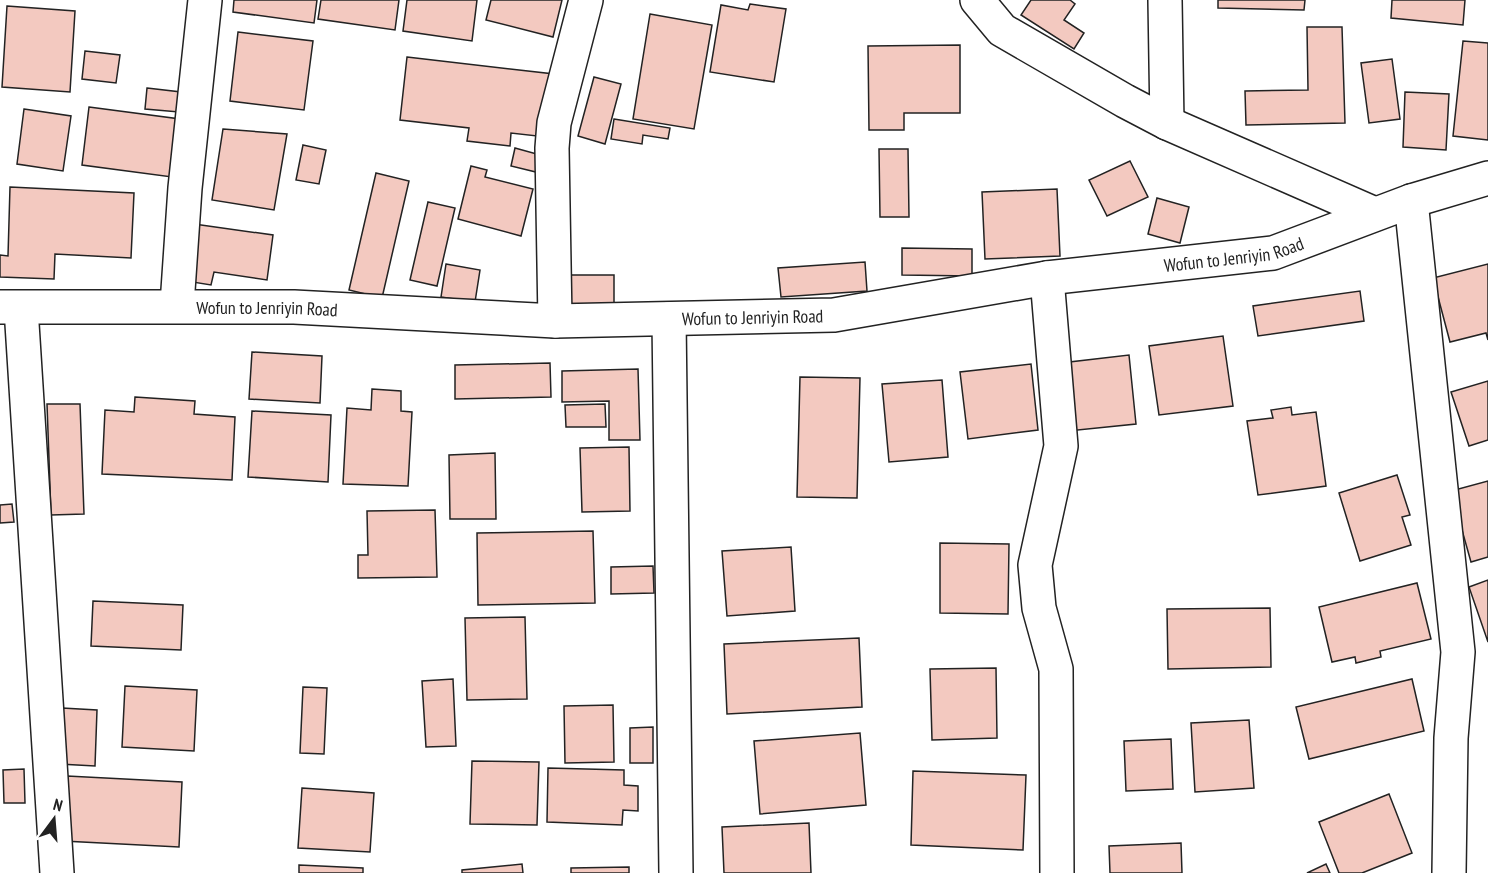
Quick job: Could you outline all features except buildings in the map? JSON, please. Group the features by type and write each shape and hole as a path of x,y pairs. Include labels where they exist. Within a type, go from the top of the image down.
{"street":[{"path":"177,305 185,188 205,0"},
{"path":"555,321 552,140 586,0"},
{"path":"977,0 1002,30 1167,123 1375,214"},
{"path":"1166,0 1167,123"},
{"name":"Wofun to Jenriyin Road","path":"10,308 177,305 294,307 555,321 834,315 1047,278 1273,253 1411,201 1488,178"},
{"path":"1411,201 1458,652 1451,738 1449,873"},
{"path":"1047,278 1060,446 1035,566 1039,608 1056,669 1057,873"},
{"path":"10,308 57,873"},
{"path":"669,319 676,873"}]}
